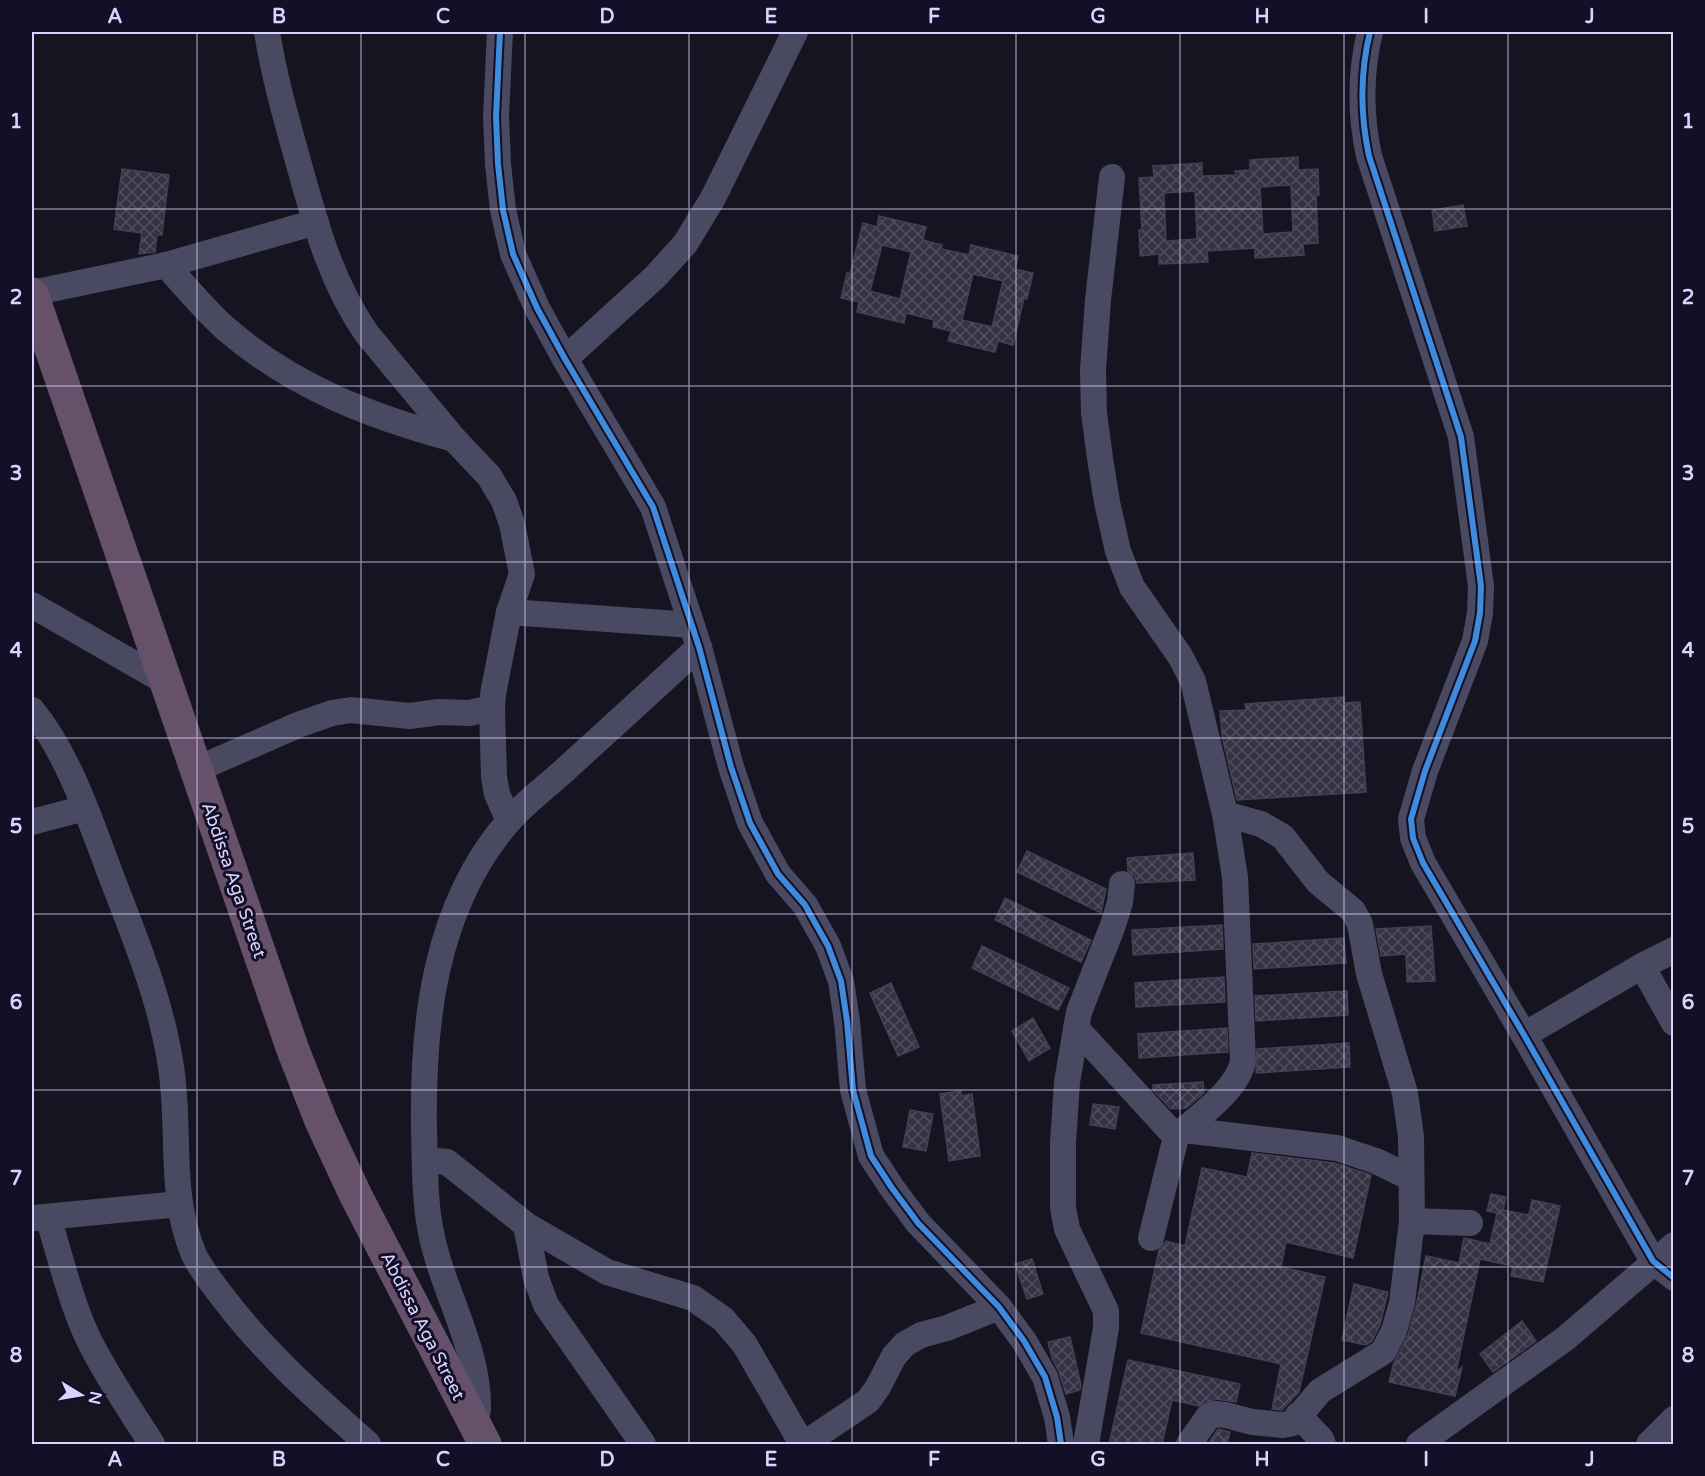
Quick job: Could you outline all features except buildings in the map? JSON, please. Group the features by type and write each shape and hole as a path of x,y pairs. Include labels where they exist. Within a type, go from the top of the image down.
{"highway":[{"name":"Abdissa Aga Street","path":"32,293 293,1050 321,1121 356,1196 478,1432"}],"street":[{"path":"267,32 273,69 316,222 336,280 355,317 454,439 489,476 504,501 513,524 522,574 509,612 492,708 494,777 509,821"},
{"path":"500,32 496,117 503,210 513,254 537,308 565,359 653,507 696,636 731,767 750,824 778,874 805,905 828,946 841,981 853,1090 871,1156 918,1224 999,1307 1024,1341 1045,1377 1057,1417 1061,1444"},
{"path":"565,359 655,277 686,244 713,198 795,32"},
{"path":"1370,32 1361,93 1363,128 1368,156 1461,437 1481,586 1480,614 1475,641 1425,771 1411,819 1413,838 1423,863 1653,1261 1674,1278"},
{"path":"1112,177 1098,300 1094,370 1094,413 1107,502 1118,551 1132,587 1180,656 1193,681 1225,814 1235,877 1243,1061 1241,1073 1233,1084 1180,1133 1151,1238"},
{"path":"32,293 166,265 316,222"},
{"path":"166,265 224,327 273,365 307,385 365,412 454,439"},
{"path":"32,605 165,681"},
{"path":"509,612 696,636"},
{"path":"478,1432 474,1372 435,1253 428,1217 425,1160 426,1049 440,956 462,893 485,854 509,821 696,636"},
{"path":"195,770 298,725 332,713 351,710 410,716 439,712 469,713 492,708"},
{"path":"32,710 56,747 85,808 154,989 163,1023 173,1085 175,1163 180,1204 195,1257 204,1273 248,1331 296,1379 368,1444"},
{"path":"32,822 85,808"},
{"path":"1189,1444 1208,1417 1215,1414 1226,1414 1252,1422 1283,1425 1293,1423 1320,1391 1383,1352 1394,1331 1402,1304 1412,1221 1411,1137 1405,1093 1369,974 1360,924 1353,911 1318,882 1283,837 1261,824 1225,814"},
{"path":"1088,1443 1106,1328 1106,1311 1067,1228 1063,1208 1063,1143 1067,1082 1076,1028 1084,995 1113,925 1120,902 1122,884"},
{"path":"1524,1035 1642,966 1674,950"},
{"path":"1642,966 1674,1023"},
{"path":"1076,1028 1180,1133 1337,1148 1376,1161 1411,1178"},
{"path":"425,1160 447,1162 526,1225 607,1272 693,1298 723,1319 745,1345 803,1444 868,1401 894,1356 905,1344 921,1335 947,1328 999,1307"},
{"path":"152,1444 87,1336 40,1217 180,1204"},
{"path":"1412,1221 1470,1223"},
{"path":"526,1225 537,1278 546,1305 643,1444"},
{"path":"1419,1444 1566,1338 1674,1245"},
{"path":"1298,1415 1323,1444"},
{"path":"1649,1444 1674,1419"}],"cycle path":[{"path":"500,32 496,117 498,164 503,210 513,254 537,308 565,359 653,507 699,647 731,767 750,823 778,874 805,905 828,946 841,981 853,1090 871,1156 918,1223 999,1307 1024,1341 1045,1377 1057,1417 1061,1444"},
{"path":"1370,32 1364,63 1362,94 1369,156 1461,437 1481,586 1480,613 1475,641 1425,771 1411,819 1413,838 1423,863 1653,1261 1674,1278"}]}
